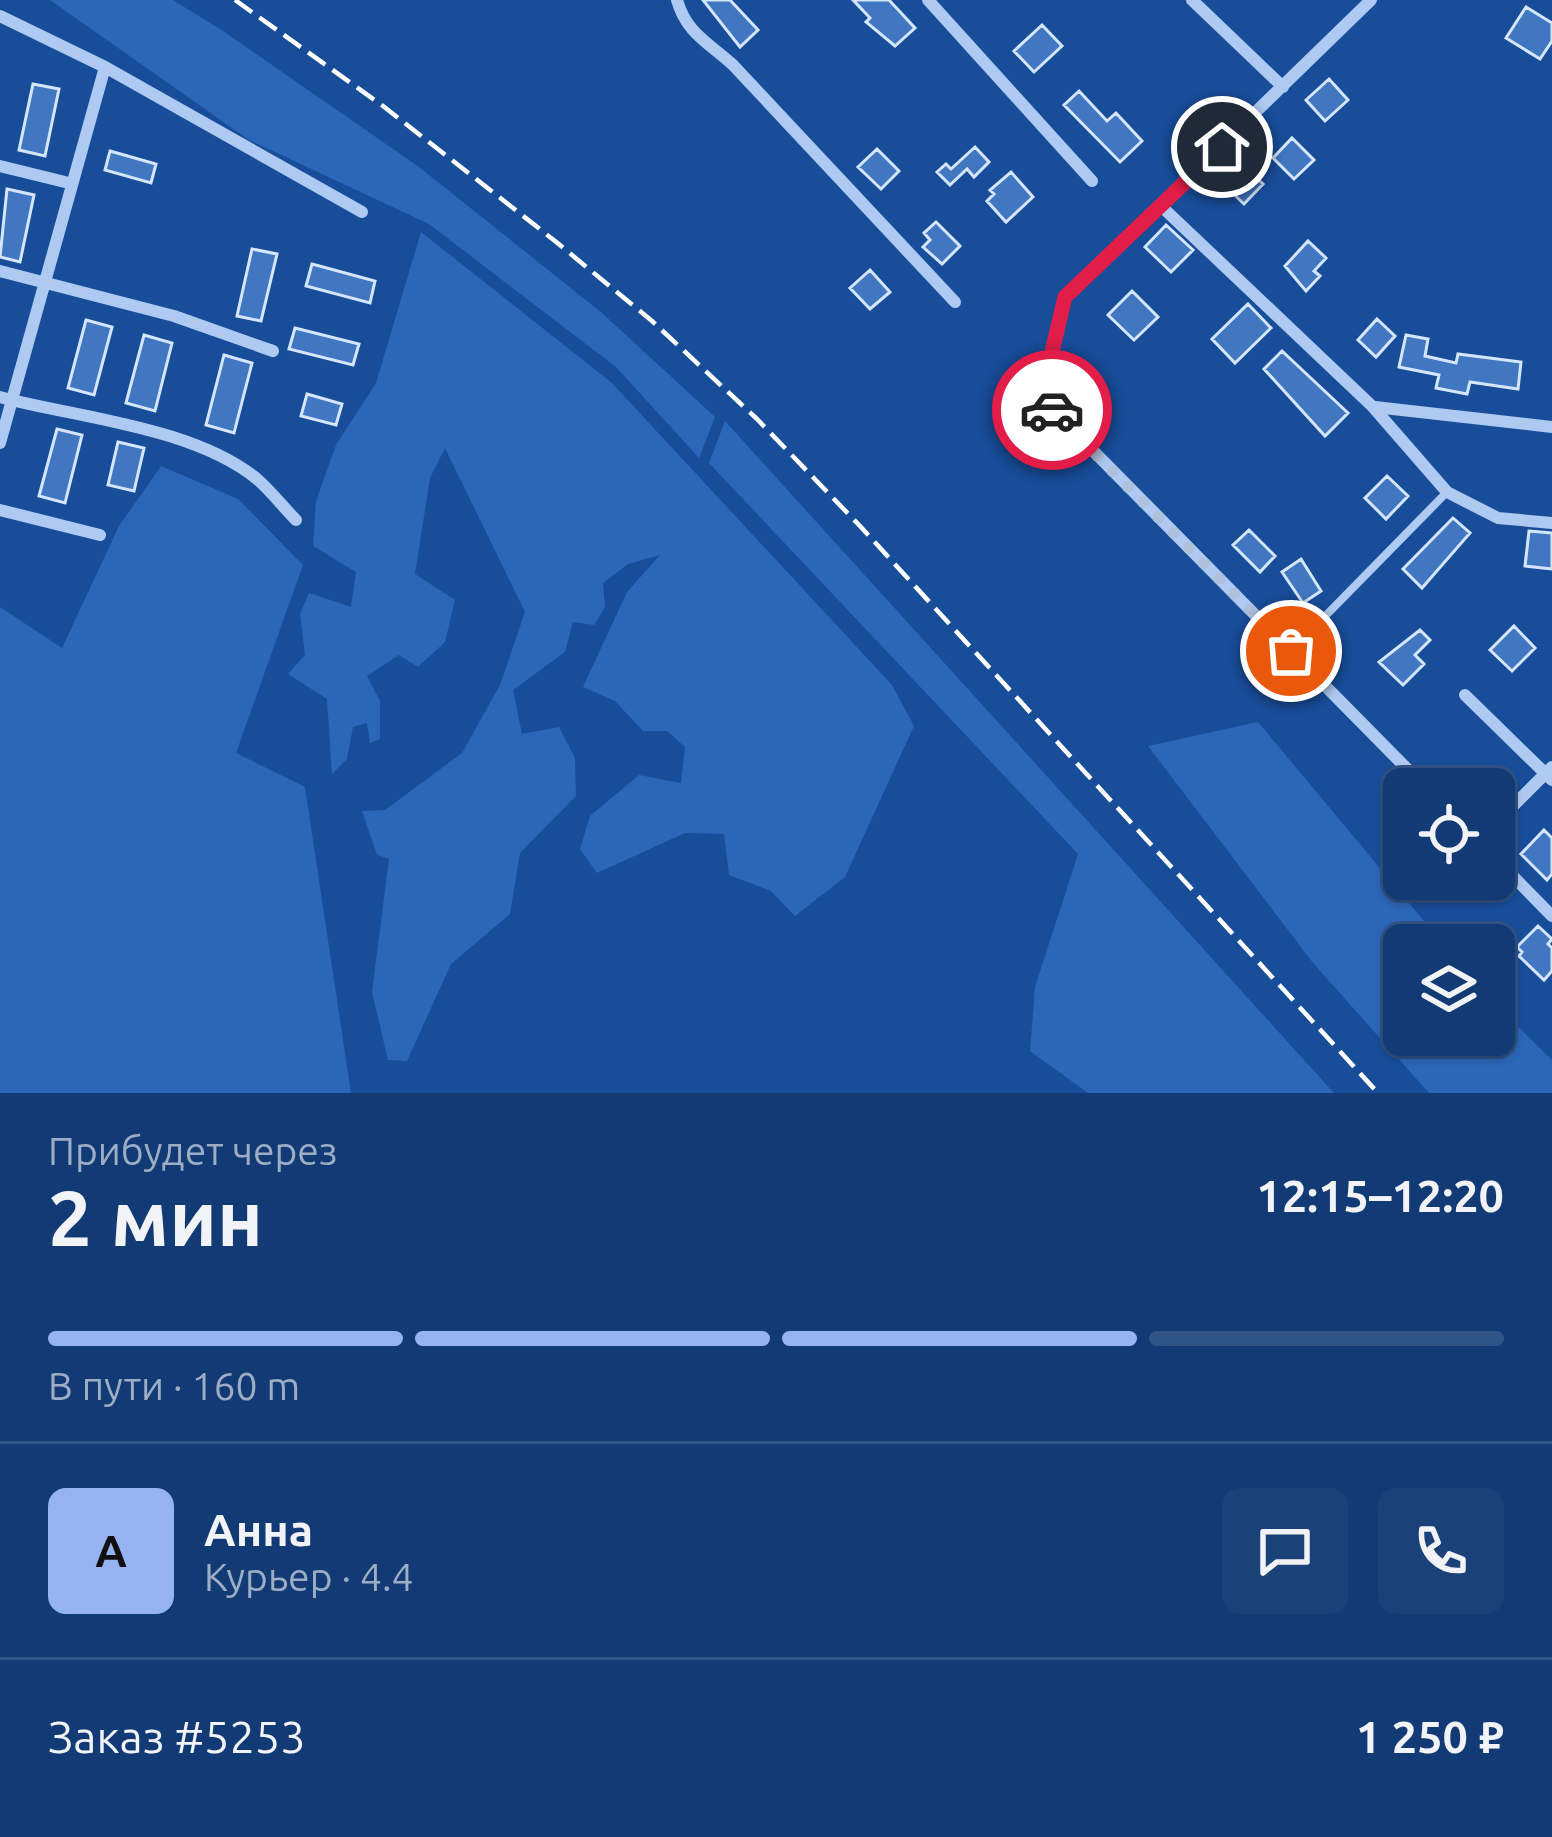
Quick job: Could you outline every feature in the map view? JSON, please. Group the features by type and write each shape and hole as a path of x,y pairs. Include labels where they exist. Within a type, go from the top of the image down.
{"street":[{"path":"677,0 683,22 693,34 733,65 955,302"},
{"path":"928,0 1092,181"},
{"path":"1192,0 1282,87"},
{"path":"1371,0 1065,297 1041,398 1406,768"},
{"path":"0,16 105,68 362,212"},
{"path":"0,443 7,398 105,68"},
{"path":"0,166 69,183"},
{"path":"1161,206 1373,407 1447,492 1498,518 1552,523"},
{"path":"0,271 174,316 273,351"},
{"path":"7,398 216,454 256,479 296,520"},
{"path":"1373,407 1552,427"},
{"path":"0,510 100,535"},
{"path":"1465,695 1550,773 1515,806"},
{"path":"1515,878 1552,916"}],"lane":[{"path":"1291,651 1447,492"}],"shaded area":[{"path":"50,0 173,0 419,167 602,313 715,417 699,458 616,367 429,224 249,140"},
{"path":"421,232 612,383 892,685 914,726 845,877 795,916 771,891 729,875 724,834 685,833 597,873 580,849 590,816 639,775 681,783 685,747 667,731 643,731 615,701 583,687 627,592 660,555 628,564 603,583 605,607 594,625 573,622 565,652 513,690 522,734 559,727 575,758 576,796 520,853 510,914 451,964 407,1061 388,1060 372,992 389,859 377,855 362,811 385,810 462,753 500,685 525,612 445,448 430,478 415,574 455,600 445,642 418,667 399,655 367,676 380,701 380,739 370,743 367,723 353,727 347,759 332,774 327,699 288,674 305,655 300,614 309,593 351,607 356,572 313,546 316,501 336,445 376,383"},
{"path":"725,421 1334,1093 1088,1093 1030,1051 1035,987 1078,854 709,463"},
{"path":"161,466 238,499 303,565 236,753 305,787 351,1093 0,1093 0,607 62,648 119,526"},
{"path":"1258,722 1383,872 1383,900 1406,900 1426,924 1383,924 1383,1041 1313,963 1148,746"},
{"path":"1515,1024 1552,1060 1552,1093 1429,1093 1396,1056 1515,1056"}],"building":[{"path":"703,0 730,0 758,30 740,47"},
{"path":"853,0 889,0 915,28 895,46 866,22 870,18"},
{"path":"1526,7 1552,23 1552,41 1540,59 1506,38"},
{"path":"1042,25 1062,46 1034,72 1014,51"},
{"path":"1329,79 1348,100 1325,121 1306,100"},
{"path":"33,84 59,89 45,156 19,150"},
{"path":"1079,91 1107,121 1116,113 1142,141 1120,162 1064,105"},
{"path":"1292,138 1314,160 1294,179 1273,158"},
{"path":"975,147 989,162 974,177 967,169 950,185 937,172 946,164 951,169"},
{"path":"877,149 899,171 881,189 858,167"},
{"path":"110,151 156,164 151,183 105,170"},
{"path":"1242,163 1263,184 1244,204 1222,183"},
{"path":"1011,172 1033,197 1006,222 987,201 994,194 990,190"},
{"path":"7,189 34,195 20,262 0,257"},
{"path":"936,222 960,246 942,264 923,247 930,240 924,233"},
{"path":"1166,225 1193,250 1171,272 1145,247"},
{"path":"1308,241 1326,258 1314,271 1320,276 1306,291 1285,266"},
{"path":"252,249 277,254 261,321 237,316"},
{"path":"312,264 375,281 370,303 306,286"},
{"path":"870,270 890,292 870,309 850,288"},
{"path":"1132,291 1158,317 1134,340 1108,315"},
{"path":"1248,304 1271,328 1235,363 1212,339"},
{"path":"1377,319 1395,336 1376,357 1358,340"},
{"path":"86,320 112,327 94,395 68,388"},
{"path":"295,328 359,344 353,365 289,349"},
{"path":"144,335 172,343 155,411 126,403"},
{"path":"1406,335 1428,339 1425,356 1456,363 1458,354 1521,362 1518,389 1470,382 1467,394 1436,388 1439,375 1399,367"},
{"path":"1282,351 1348,413 1325,436 1264,369"},
{"path":"224,355 252,363 234,433 206,425"},
{"path":"307,394 342,404 336,425 301,416"},
{"path":"57,429 82,435 65,503 39,496"},
{"path":"118,442 144,448 134,491 108,485"},
{"path":"1387,476 1408,496 1386,519 1365,498"},
{"path":"1453,518 1470,533 1422,588 1403,569"},
{"path":"1249,530 1275,556 1260,572 1233,545"},
{"path":"1529,531 1552,533 1552,569 1525,566"},
{"path":"1301,559 1321,591 1303,603 1282,572"},
{"path":"1514,626 1535,648 1512,671 1490,650"},
{"path":"1420,630 1430,640 1415,655 1424,664 1403,685 1379,662"},
{"path":"1544,830 1552,838 1552,874 1547,880 1521,854"},
{"path":"1538,926 1552,939 1548,944 1552,971 1544,980 1519,956 1522,952 1517,947"}],"railway":[{"path":"235,0 383,106 555,241 652,321 757,419 1378,1093"}],"way so far":[{"path":"1052,410 1291,651"}],"route":[{"path":"1052,410 1041,398 1065,297 1222,147"}]}
